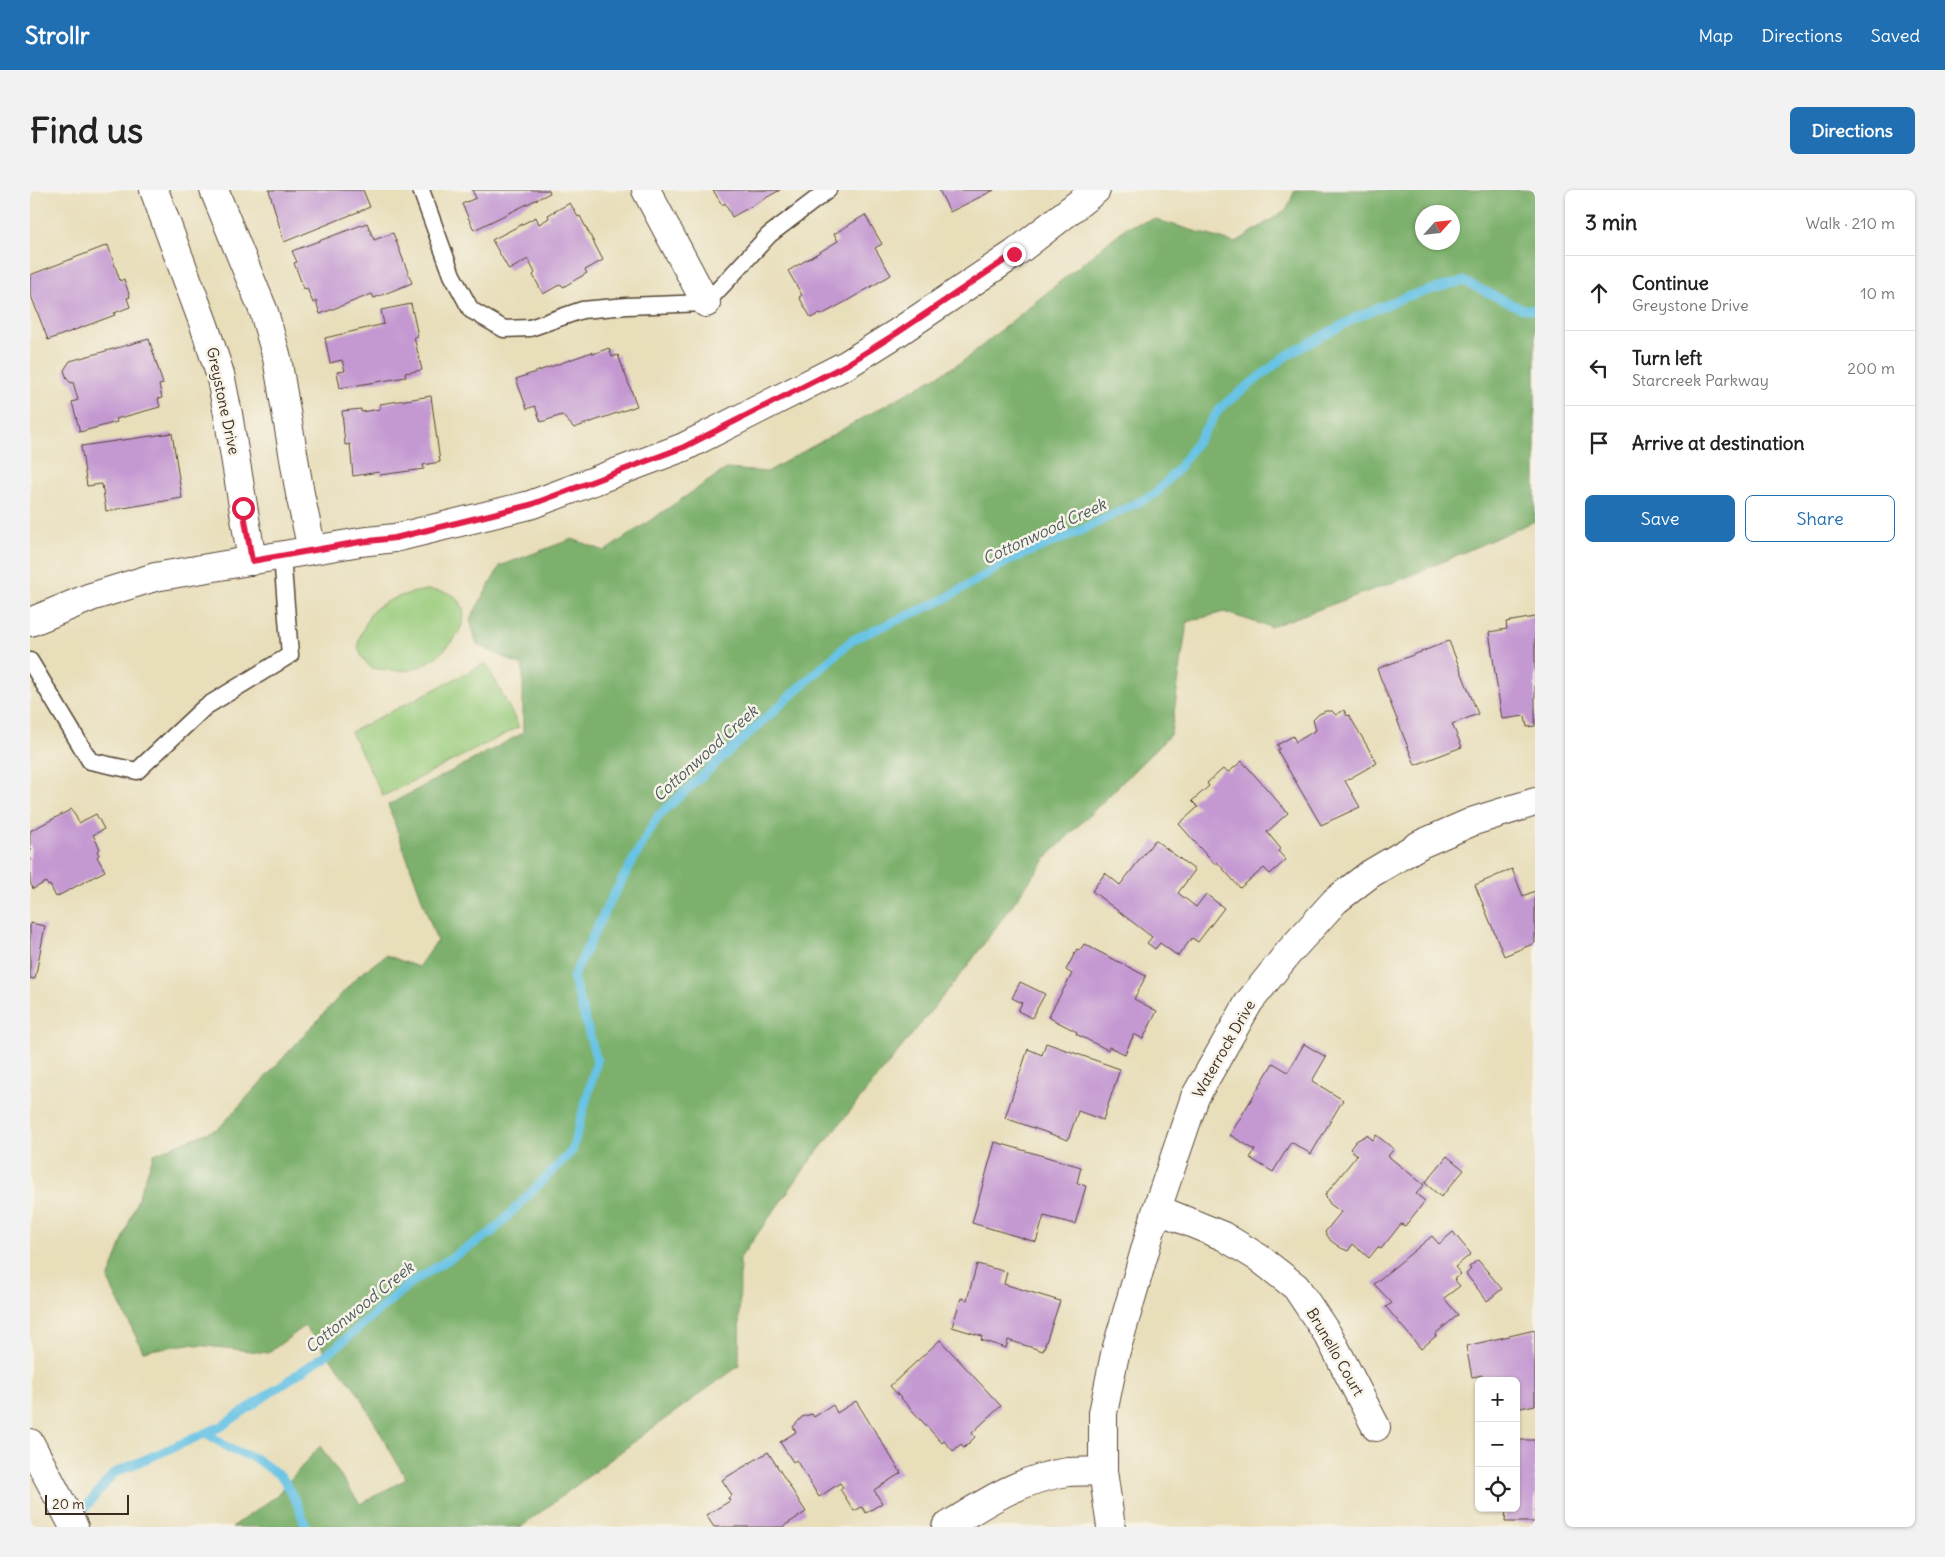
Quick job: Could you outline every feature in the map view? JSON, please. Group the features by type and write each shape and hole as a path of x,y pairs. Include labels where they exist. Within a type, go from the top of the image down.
{"street":[{"name":"Greystone Drive","path":"154,190 204,324 220,374 252,561"},
{"path":"214,190 264,312 277,358 300,494 312,550"},
{"path":"646,190 706,303"},
{"path":"30,622 90,597 155,578 312,550 395,538 530,505 684,447 846,365 888,339 1014,254 1096,190"},
{"name":"Waterrock Drive","path":"1111,1527 1103,1471 1103,1413 1115,1354 1157,1209 1195,1097 1249,1002 1289,952 1335,901 1370,874 1421,844 1474,821 1535,802"},
{"name":"Brunello Court","path":"1157,1209 1223,1236 1259,1258 1296,1287 1330,1338 1376,1427"},
{"path":"30,1443 74,1527"},
{"path":"946,1527 999,1494 1026,1482 1068,1472 1103,1471"}],"lane":[{"path":"421,190 452,275 471,310 504,329 530,328 582,310 706,303 769,235 828,190"},
{"path":"30,661 90,761 137,771 206,706 290,654 282,556"}],"green space":[{"path":"1295,190 1535,190 1535,521 1405,578 1270,627 1224,612 1187,622 1171,734 1048,856 969,964 813,1157 740,1258 739,1366 647,1432 521,1527 232,1527 275,1497 320,1446 360,1504 406,1479 357,1391 305,1326 268,1353 189,1344 143,1351 108,1280 154,1154 219,1128 358,976 386,955 418,967 437,941 388,805 523,733 523,666 477,645 470,619 500,566 572,539 605,551 726,469 767,472 962,362 1128,226 1154,219 1235,243 1287,209"},
{"path":"426,590 453,595 461,604 464,615 462,626 456,637 437,656 412,670 400,671 371,668 360,654 358,644 372,613 391,599"},
{"path":"486,663 519,727 383,796 351,732"}],"building":[{"path":"269,190 363,190 370,207 284,242"},
{"path":"472,190 549,190 550,193 474,230 462,204 476,198"},
{"path":"713,190 780,190 732,217 725,203 722,205"},
{"path":"939,190 994,190 950,212"},
{"path":"570,203 578,217 580,216 603,260 585,270 587,273 563,287 561,284 543,294 533,275 535,273 528,259 509,270 492,240 536,217 539,224 549,218 548,215"},
{"path":"865,215 882,244 875,248 891,275 821,315 820,313 811,318 799,297 802,295 788,271 838,241 834,234"},
{"path":"367,223 374,240 393,233 412,283 374,298 372,294 320,314 316,301 313,303 307,288 304,289 294,263 297,262 292,251"},
{"path":"108,245 120,281 124,279 130,297 127,298 130,307 114,313 115,315 48,340 30,293 30,275"},
{"path":"411,304 418,336 414,337 422,370 405,373 406,377 340,388 337,372 345,371 342,360 330,363 325,338 384,324 381,310"},
{"path":"149,339 163,384 159,385 162,398 158,399 160,407 116,419 117,422 80,432 72,402 78,400 73,382 71,383 67,379 64,370 70,361"},
{"path":"609,348 612,357 618,355 637,406 574,428 562,415 541,422 535,406 527,409 516,379 592,352 593,354"},
{"path":"431,396 440,462 423,465 424,469 380,475 379,472 353,476 350,444 345,445 342,411 361,409 361,412 380,409 380,404"},
{"path":"172,433 182,498 106,511 102,484 87,486 81,446"},
{"path":"1535,617 1535,726 1527,727 1525,716 1502,719 1489,632 1507,629 1506,622"},
{"path":"1449,641 1478,714 1452,724 1462,747 1415,765 1377,669"},
{"path":"1344,710 1347,716 1349,715 1377,763 1345,781 1360,807 1321,825 1277,750 1280,749 1277,745 1293,736 1296,742 1316,730 1313,720 1319,714 1332,711 1336,715"},
{"path":"1242,761 1288,813 1267,832 1281,849 1278,851 1286,860 1270,874 1264,868 1240,888 1217,862 1215,865 1179,824 1198,807 1192,801 1209,786 1207,783 1223,769 1229,772"},
{"path":"72,809 79,823 96,814 104,829 93,835 100,849 97,851 99,855 97,857 105,871 56,897 50,885 48,886 46,882 33,889 30,882 30,851 32,850 30,846 30,831"},
{"path":"1155,840 1195,870 1178,893 1196,907 1206,894 1224,908 1198,942 1192,938 1178,956 1160,943 1155,949 1147,943 1152,937 1092,891 1105,873 1120,885"},
{"path":"1512,869 1523,896 1535,891 1535,943 1504,956 1475,885"},
{"path":"30,923 45,926 35,979 30,978"},
{"path":"1084,944 1146,976 1134,999 1157,1011 1143,1039 1134,1034 1125,1054 1109,1047 1108,1050 1048,1017 1072,974 1066,970 1077,949 1080,950"},
{"path":"1020,982 1045,994 1032,1018 1018,1011 1022,1003 1012,998"},
{"path":"1046,1043 1120,1069 1103,1120 1078,1111 1068,1140 1005,1118 1028,1049 1042,1055"},
{"path":"1304,1044 1326,1057 1312,1081 1343,1100 1311,1154 1291,1142 1273,1172 1250,1158 1255,1150 1230,1135 1273,1063 1288,1072"},
{"path":"1367,1135 1373,1140 1376,1135 1394,1149 1388,1156 1424,1185 1416,1194 1425,1201 1405,1226 1401,1224 1381,1249 1378,1247 1369,1258 1353,1244 1348,1251 1341,1248 1331,1241 1325,1232 1341,1212 1330,1204 1325,1195 1357,1155 1350,1149 1356,1141"},
{"path":"995,1142 1081,1167 1077,1183 1086,1186 1075,1224 1044,1216 1036,1242 972,1223"},
{"path":"1447,1156 1464,1170 1441,1197 1425,1183"},
{"path":"1453,1232 1471,1254 1455,1267 1461,1274 1454,1279 1460,1286 1444,1298 1458,1315 1435,1334 1436,1336 1421,1349 1386,1307 1392,1303 1374,1284 1432,1236 1439,1244"},
{"path":"1478,1260 1502,1289 1487,1301 1466,1274 1471,1269 1469,1267"},
{"path":"977,1264 1007,1272 1004,1284 1060,1301 1043,1351 1008,1340 1006,1348 981,1340 982,1336 952,1327 961,1298 967,1300"},
{"path":"1535,1330 1535,1405 1520,1408 1520,1377 1482,1377 1482,1375 1472,1377 1466,1346"},
{"path":"940,1340 1001,1406 972,1433 975,1437 964,1448 961,1444 953,1451 944,1441 942,1443 890,1386"},
{"path":"856,1401 901,1473 874,1490 882,1503 866,1513 862,1507 854,1511 840,1489 843,1487 840,1483 819,1497 796,1460 793,1462 780,1442 796,1432 793,1427 802,1417 812,1414 814,1417 833,1405 837,1413"},
{"path":"1520,1440 1535,1440 1535,1522 1505,1522 1506,1512 1520,1512"},
{"path":"768,1452 806,1512 782,1527 714,1527 706,1515 730,1501 728,1498 732,1495 722,1480"}],"waterway":[{"name":"Cottonwood Creek","path":"74,1521 114,1473 222,1426 334,1349 409,1284 491,1233 572,1151 597,1061 573,977 608,905 658,816 852,640 943,600 1012,559 1082,530 1155,494 1178,469 1221,407 1286,356 1357,317 1405,297 1463,281 1520,308 1535,310"},
{"path":"206,1433 232,1450 255,1458 282,1477 298,1505 306,1527"}],"route":[{"path":"243,508 252,561 360,542 395,538 530,505 684,447 846,365 1014,254"}]}
